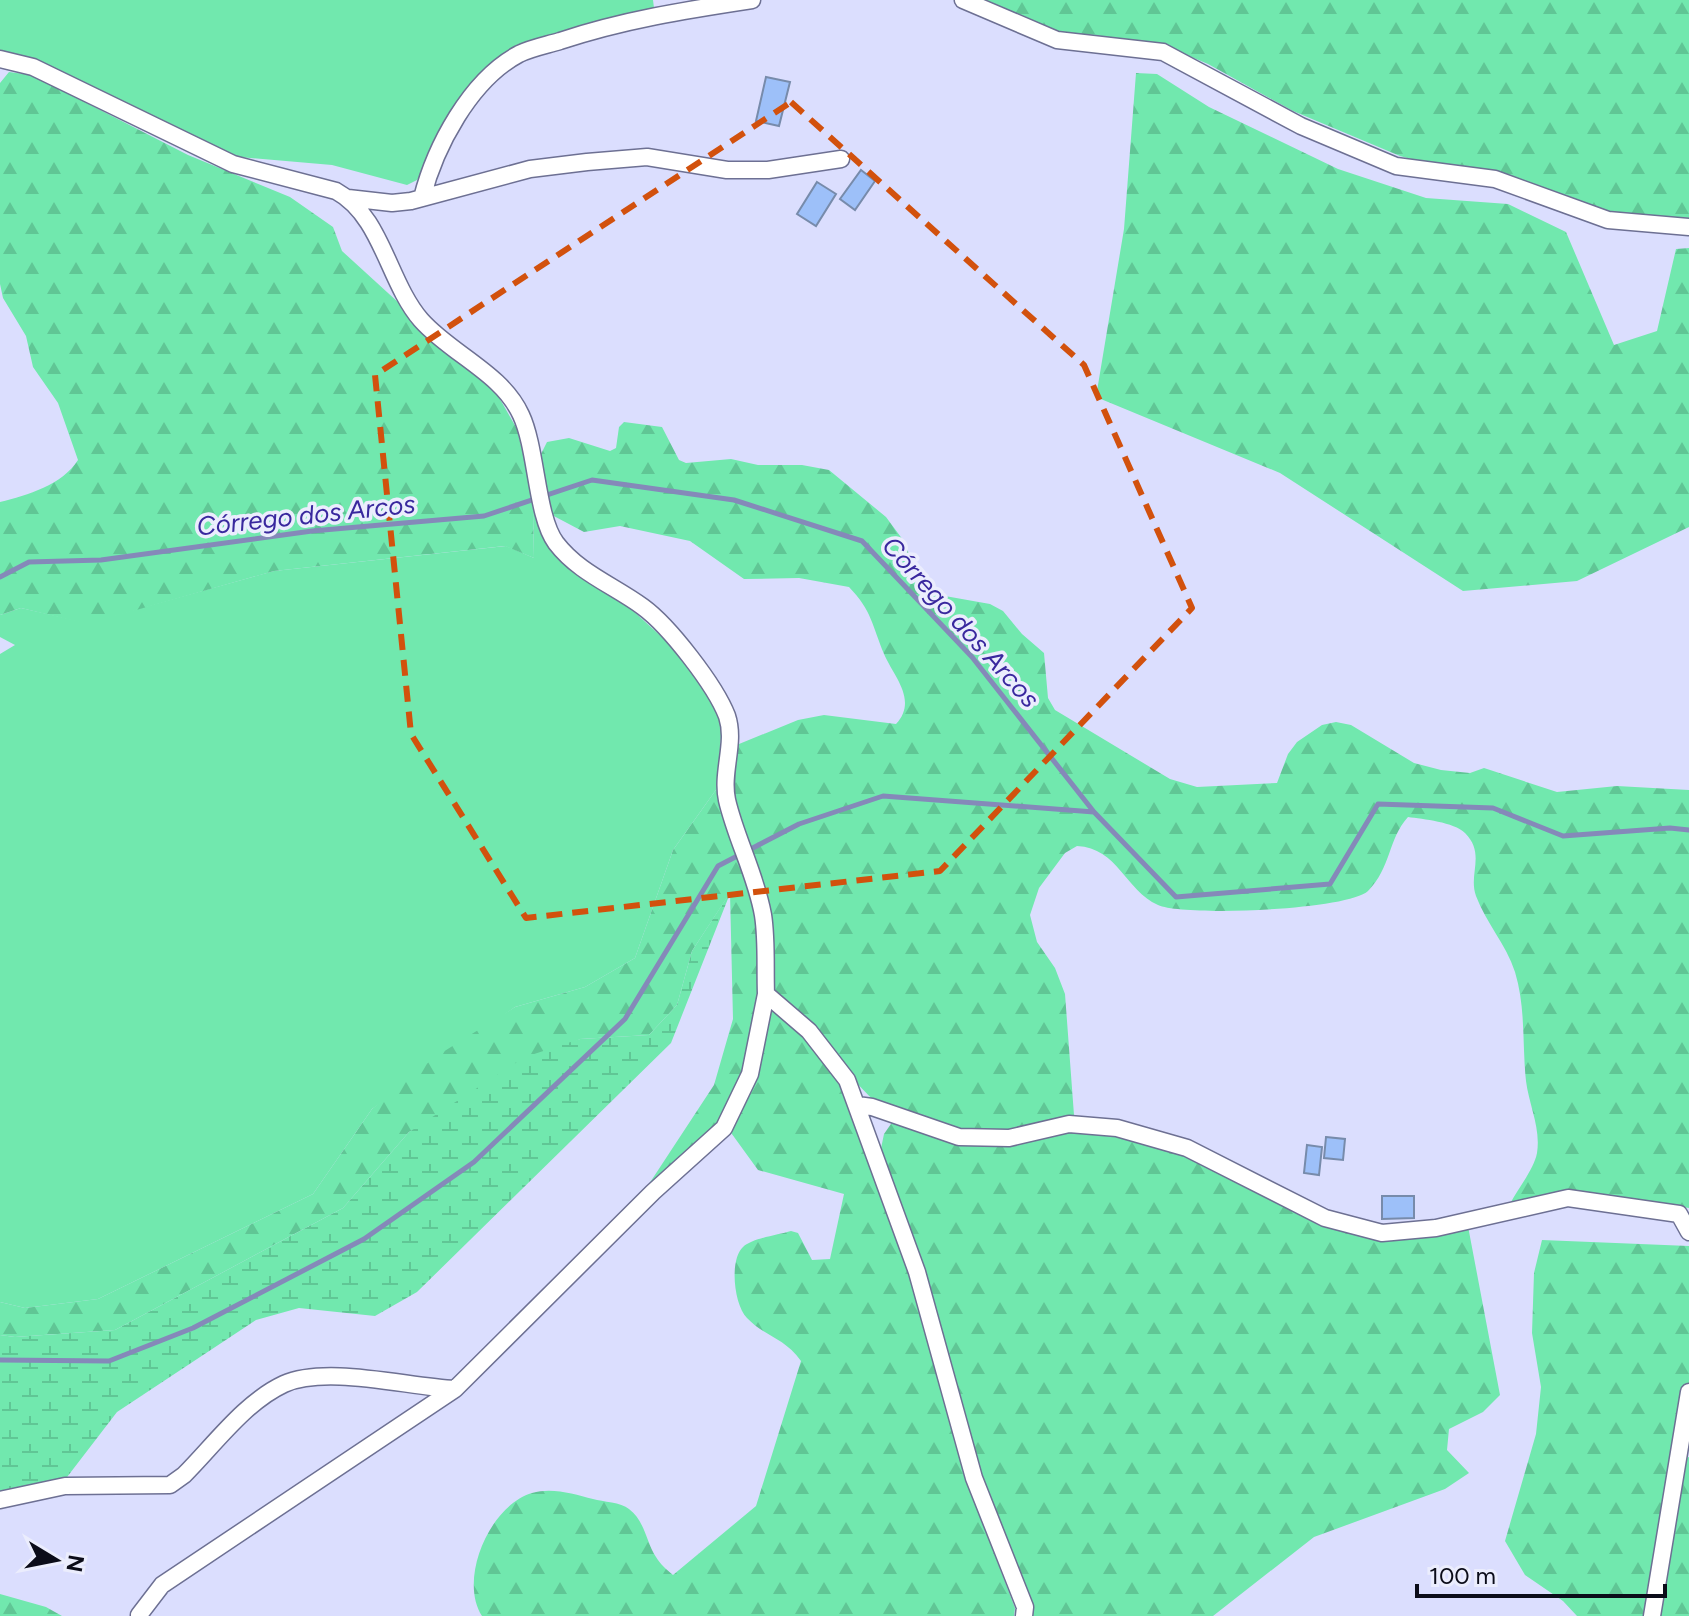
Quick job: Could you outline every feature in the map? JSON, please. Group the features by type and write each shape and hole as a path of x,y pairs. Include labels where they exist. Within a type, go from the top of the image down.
{"street":[{"path":"422,198 429,173 449,131 492,75 520,54 632,19 752,0"},
{"path":"963,0 1057,40 1163,52 1301,126 1396,166 1495,179 1608,220 1689,227"},
{"path":"0,59 33,67 233,164 336,191 348,198 363,214 405,297 422,320 508,396 521,415 553,539 568,558 644,608 662,625 718,699 730,734 724,780 727,801 763,916 766,994 750,1074 724,1128 642,1202 455,1389 162,1585 139,1615"},
{"path":"348,198 392,203 530,169 647,157 727,170 768,170 841,159"},
{"path":"766,994 809,1031 847,1080 917,1272 974,1478 1025,1607 1024,1616"},
{"path":"857,1105 872,1107 959,1137 1009,1138 1069,1124 1117,1128 1187,1148 1325,1218 1382,1233 1436,1228 1568,1198 1679,1214 1689,1232"},
{"path":"0,1500 65,1486 170,1485 184,1475 260,1399 286,1383 321,1377 455,1389"},
{"path":"1652,1616 1689,1392"}],"highlighted area":[{"path":"791,102 1084,365 1192,608 940,871 526,918 411,734 375,375"}],"green space":[{"path":"0,0 653,0 654,8 520,47 445,131 417,180 407,185 332,165 227,156 0,52"},
{"path":"974,0 1689,0 1689,218 1612,214 1400,156 1293,111 1208,64 1158,43 1076,38"},
{"path":"9,72 32,75 188,155 290,197 333,227 342,251 399,303 417,326 496,392 517,429 525,462 533,509 534,558 505,546 274,571 87,624 21,608 0,615 0,502 54,482 78,460 58,403 33,367 26,336 3,298 0,284 0,83"},
{"path":"1136,73 1157,74 1209,107 1338,169 1426,198 1508,204 1566,232 1614,345 1657,331 1676,249 1689,248 1689,527 1577,581 1463,591 1280,473 1096,397 1124,229"},
{"path":"624,422 662,427 679,460 686,463 731,459 758,465 802,465 829,470 886,517 903,540 914,565 934,588 945,596 990,604 1003,611 1022,634 1044,653 1048,698 1055,710 1170,779 1197,787 1277,783 1288,754 1297,742 1322,725 1336,722 1351,725 1414,763 1441,770 1470,773 1484,768 1557,792 1617,786 1689,790 1689,1208 1568,1190 1511,1202 1533,1165 1538,1144 1526,1081 1522,1013 1515,972 1476,896 1476,856 1471,841 1454,826 1408,817 1381,873 1368,891 1331,903 1266,910 1199,911 1158,905 1137,890 1102,854 1077,846 1065,853 1039,888 1030,915 1037,942 1055,968 1065,994 1074,1115 1012,1132 961,1129 874,1101 770,993 730,785 739,744 798,720 824,715 896,724 905,706 905,697 867,611 849,587 799,578 744,579 690,541 620,526 584,532 550,514 539,458 547,442 569,438 610,451 616,448 619,427"},
{"path":"533,509 541,527 675,649 722,716 718,787 673,850 635,958 585,987 515,1007 372,1109 313,1194 98,1299 25,1308 0,1302 0,654 15,645 0,637 0,615 21,608 87,623 274,571 506,546 534,558"},
{"path":"718,787 756,915 761,988 746,1073 720,1126 647,1187 714,1085 733,1019 730,893 692,951 677,1005 649,1035 580,1039 409,1132 343,1208 115,1330 15,1337 0,1335 0,1302 25,1308 98,1299 313,1194 372,1109 435,1057 515,1007 585,987 635,958 673,850"},
{"path":"731,891 671,1043 417,1292 375,1316 299,1308 256,1320 117,1412 64,1481 0,1496 0,1335 15,1337 115,1330 343,1208 409,1132 525,1057 580,1039 649,1035 677,1005 692,951"},
{"path":"770,1003 792,1017 842,1088 909,1274 967,1482 1015,1608 1014,1616 482,1616 474,1583 482,1545 503,1512 532,1493 563,1492 626,1507 639,1519 658,1560 673,1575 756,1506 801,1361 743,1312 736,1293 736,1262 747,1244 791,1231 798,1233 812,1260 830,1259 844,1194 758,1170 729,1130"},
{"path":"893,1121 959,1137 1069,1124 1117,1128 1382,1233 1467,1221 1500,1395 1483,1412 1449,1429 1447,1450 1469,1473 1445,1489 1314,1537 1213,1616 1030,1616 981,1477 879,1158 884,1134"},
{"path":"1542,1240 1689,1246 1689,1392 1679,1460 1689,1457 1689,1616 1577,1616 1563,1601 1525,1575 1505,1541 1536,1434 1541,1387 1532,1333 1534,1273"},
{"path":"0,1594 46,1607 62,1616 0,1616"}],"building":[{"path":"766,77 790,82 779,126 756,121"},
{"path":"861,170 875,181 855,210 840,199"},
{"path":"817,182 836,194 816,226 797,214"},
{"path":"1326,1137 1345,1139 1343,1160 1324,1158"},
{"path":"1307,1145 1322,1147 1319,1175 1304,1173"},
{"path":"1382,1196 1414,1196 1414,1218 1382,1219"}],"waterway":[{"name":"Córrego dos Arcos","path":"0,577 29,562 101,560 312,531 484,516 592,480 734,500 862,541 972,657 1094,812 1176,897 1330,884 1378,804 1493,808 1563,836 1670,828 1689,830"},
{"path":"0,1360 109,1361 193,1328 364,1239 474,1162 625,1019 718,866 799,824 883,796 1094,812"}]}
